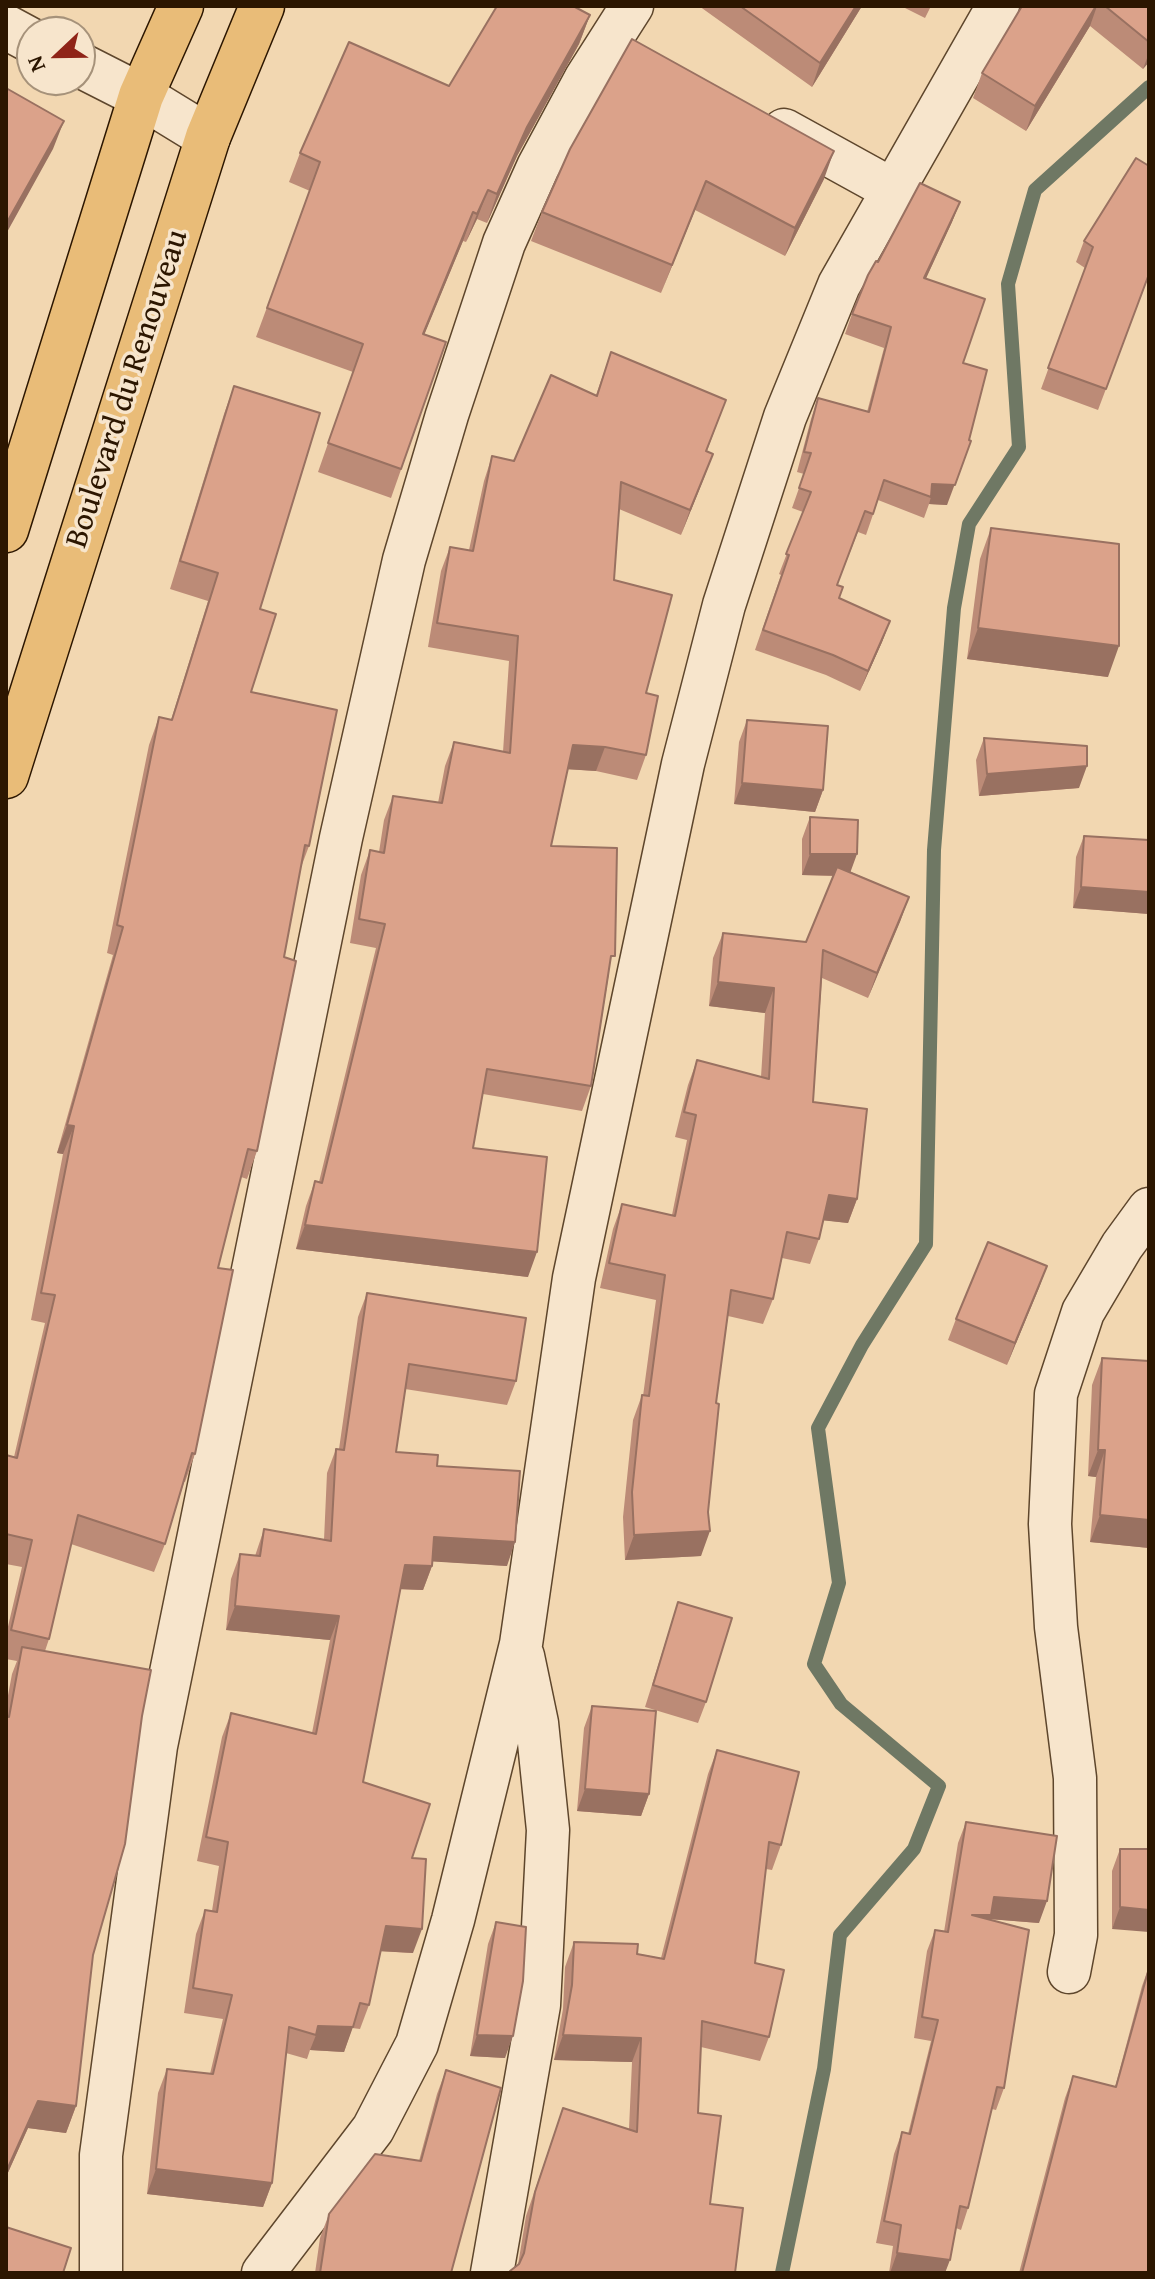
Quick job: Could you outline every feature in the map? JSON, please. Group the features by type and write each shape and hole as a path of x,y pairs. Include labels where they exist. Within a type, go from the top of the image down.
{"highway":[{"path":"6,530 141,96 181,6"},
{"name":"Boulevard du Renouveau","path":"6,776 208,137 262,6"}],"street":[{"path":"263,2273 373,2129 417,2044 453,1920 521,1644 574,1278 683,764 724,605 785,417 839,285 998,6"},
{"path":"101,2273 101,2155 156,1746 341,838 404,560 442,429 504,243 538,167 586,78 630,31 574,14"},
{"path":"96,73 141,96 208,137"},
{"path":"753,113 891,189"},
{"path":"1069,1972 1076,1935 1075,1778 1056,1627 1050,1524 1056,1394 1083,1312 1122,1246 1149,1209"},
{"path":"492,2273 539,2005 548,1830 537,1723 521,1644"}],"building":[{"path":"497,6 573,6 590,15 527,127 497,194 488,190 477,214 473,212 423,334 446,342 401,469 328,443 363,344 267,308 320,162 300,153 349,42 449,86"},
{"path":"740,6 856,6 820,63"},
{"path":"1022,6 1096,6 1035,106 982,73"},
{"path":"1105,6 1149,6 1149,42"},
{"path":"632,39 834,151 795,228 706,181 672,265 542,212 570,149"},
{"path":"6,88 64,121 6,224"},
{"path":"1136,158 1149,166 1149,274 1106,389 1048,368 1093,247 1084,241"},
{"path":"920,183 960,202 924,278 985,299 963,363 987,370 971,441 955,485 932,484 931,497 884,480 873,514 865,511 837,585 843,587 839,598 890,621 868,671 763,630 789,555 786,554 811,492 799,488 811,453 804,452 818,398 869,412 891,327 852,314 868,275"},
{"path":"611,352 726,400 706,451 713,454 690,510 621,482 614,580 672,595 646,693 658,696 646,755 573,745 551,846 617,848 615,956 611,956 591,1086 487,1069 473,1148 547,1157 537,1252 305,1225 315,1181 322,1183 385,924 359,919 370,850 384,853 393,796 442,803 454,742 510,753 518,636 437,623 450,547 473,551 492,456 514,461 551,375 597,396"},
{"path":"234,386 320,413 260,609 276,614 251,692 337,710 309,846 305,845 284,957 296,961 257,1151 248,1149 218,1268 233,1270 195,1454 192,1453 165,1544 78,1515 49,1639 11,1630 32,1540 6,1534 6,1455 17,1458 55,1295 41,1293 74,1126 67,1125 123,927 117,925 159,717 172,720 218,573 180,561"},
{"path":"991,528 1119,544 1119,646 978,628"},
{"path":"747,720 828,726 823,790 742,783"},
{"path":"984,738 1087,746 1087,766 987,774"},
{"path":"810,817 858,820 857,854 810,854"},
{"path":"1084,836 1149,840 1149,892 1081,887"},
{"path":"837,867 909,897 877,973 823,950 813,1102 867,1109 857,1199 829,1195 819,1239 787,1232 773,1299 731,1290 716,1403 719,1404 708,1512 710,1531 634,1535 632,1492 642,1395 649,1396 665,1275 609,1263 622,1204 675,1216 696,1115 684,1112 697,1060 769,1079 774,988 718,982 723,933 806,942"},
{"path":"988,1242 1047,1266 1015,1343 956,1319"},
{"path":"367,1293 526,1318 516,1381 409,1364 396,1452 438,1455 437,1466 520,1471 515,1542 434,1537 432,1566 405,1565 363,1782 430,1804 412,1858 426,1859 422,1929 386,1926 369,2005 360,2003 353,2027 318,2026 316,2035 289,2027 272,2183 156,2169 167,2069 213,2074 232,1995 193,1988 205,1910 217,1912 228,1842 206,1837 231,1713 316,1734 339,1616 235,1606 240,1554 260,1556 264,1529 331,1541 336,1449 344,1450"},
{"path":"1102,1358 1149,1361 1149,1520 1100,1515 1105,1450 1098,1450"},
{"path":"678,1602 732,1618 706,1702 653,1685"},
{"path":"22,1647 151,1670 125,1844 93,1955 76,2106 38,2101 6,2172 6,1716 9,1717"},
{"path":"592,1706 656,1711 649,1794 585,1789"},
{"path":"717,1750 799,1772 781,1845 769,1842 755,1963 784,1970 769,2037 702,2021 698,2113 721,2116 710,2204 743,2208 735,2273 509,2273 519,2264 524,2253 535,2192 563,2108 637,2132 641,2038 563,2035 572,1985 574,1942 638,1944 637,1954 664,1959"},
{"path":"966,1822 1057,1836 1047,1901 994,1897 991,1915 972,1915 1029,1930 1004,2088 997,2087 968,2208 960,2206 950,2260 897,2253 901,2225 884,2221 902,2132 910,2134 938,2020 922,2017 935,1930 948,1932"},
{"path":"1120,1849 1149,1849 1149,1910 1120,1907"},
{"path":"496,1922 526,1927 523,1981 513,2036 477,2035"},
{"path":"1149,1968 1149,2273 1022,2273 1073,2076 1116,2087"},
{"path":"446,2070 501,2088 451,2273 320,2273 329,2214 375,2154 421,2161"},
{"path":"6,2227 71,2248 63,2273 6,2273"}],"waterway":[{"path":"782,2273 824,2069 840,1935 914,1849 939,1786 841,1704 814,1664 839,1583 818,1428 862,1345 926,1244 934,850 954,608 969,524 1019,447 1008,284 1035,190 1149,87"}]}
